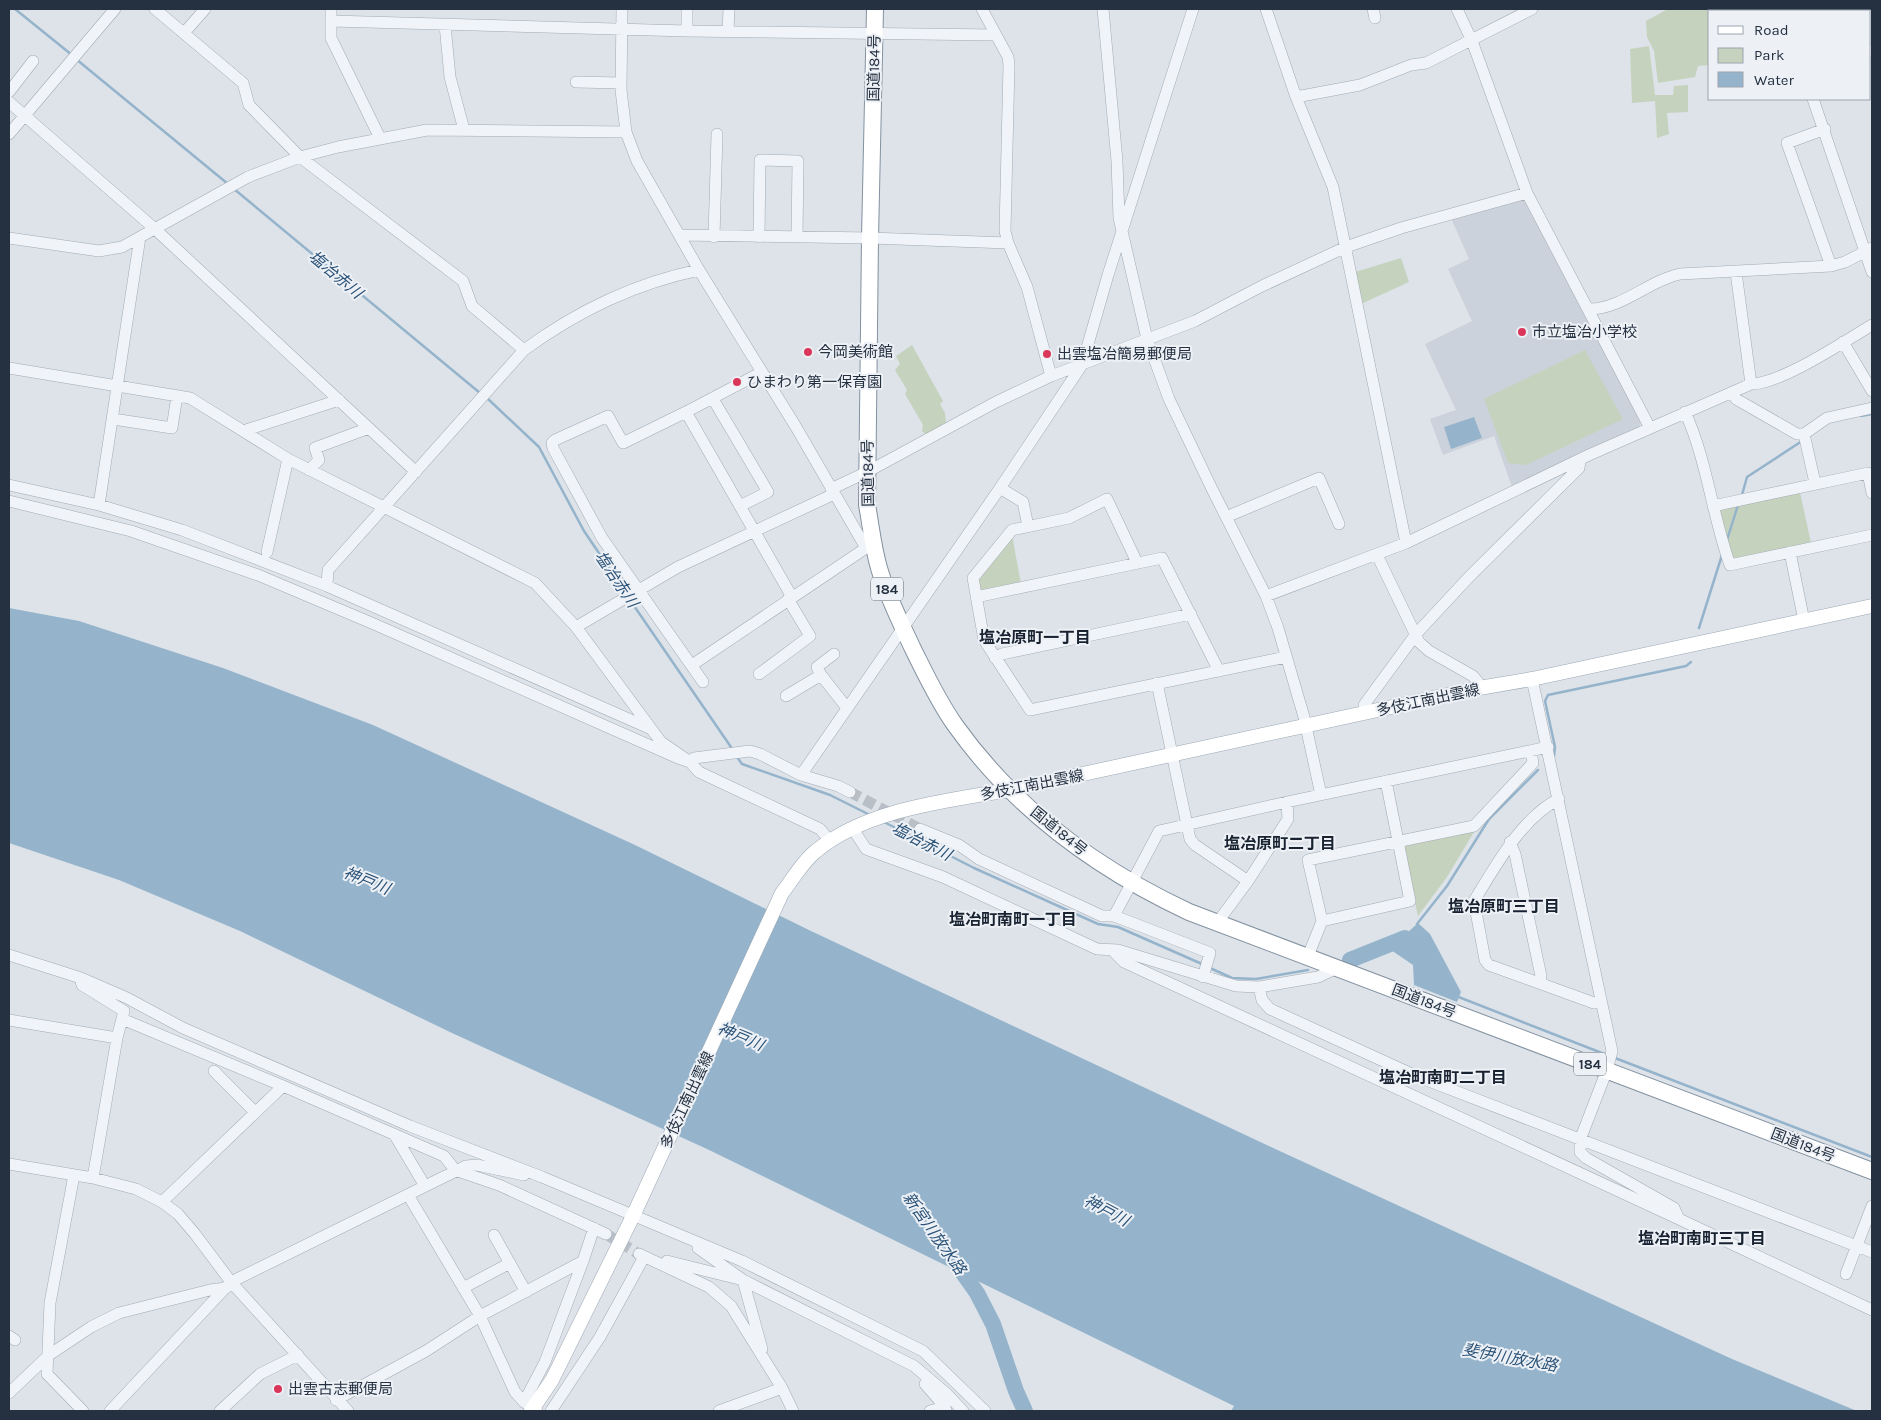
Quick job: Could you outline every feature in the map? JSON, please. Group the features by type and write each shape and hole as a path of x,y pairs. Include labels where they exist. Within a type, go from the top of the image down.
{"highway":[{"name":"国道184号","path":"875,9 867,472 870,548 902,626 932,688 955,724 1009,790 1072,844 1131,883 1189,912 1872,1171"}],"main road":[{"name":"多伎江南出雲線","path":"531,1408 552,1380 640,1202 782,893 802,865 816,851 830,841 885,816 932,804 1009,790 1479,688 1532,679 1872,606"}],"street":[{"path":"9,134 115,9"},
{"path":"155,9 243,83 249,105 300,157 463,281 472,306 524,350"},
{"path":"184,33 205,9"},
{"path":"331,9 331,38 380,138"},
{"path":"622,9 621,83 626,132 638,161 699,270 796,427 832,492 870,548 790,598 692,665"},
{"path":"687,31 688,9"},
{"path":"728,32 729,9"},
{"path":"982,9 1008,57 1009,64 1006,231 1008,243 1027,287 1051,376"},
{"path":"1103,9 1117,162 1119,218 1148,339 1169,399 1266,596 1278,628 1306,727 1321,795"},
{"path":"801,776 902,626 1000,488 1082,365 1108,275 1193,9"},
{"path":"1266,9 1296,97 1333,187 1406,543"},
{"path":"1458,9 1472,41 1527,193 1650,428"},
{"path":"1296,97 1360,85 1411,65 1426,63 1532,9"},
{"path":"331,21 728,32 996,35"},
{"path":"445,24 450,77 464,130"},
{"path":"9,92 33,61"},
{"path":"576,82 621,83"},
{"path":"1813,100 1869,250 1872,272"},
{"path":"9,102 156,229 416,472"},
{"path":"9,238 99,251 122,247 248,177 300,157 380,138 427,130 626,132"},
{"path":"1824,130 1787,143 1831,266"},
{"path":"714,237 717,134"},
{"path":"759,237 760,160 798,161 797,238"},
{"path":"576,627 678,567 832,492 996,402 1051,376 1195,321 1262,286 1346,247 1401,228 1527,193"},
{"path":"679,235 870,238 1008,243"},
{"path":"99,505 140,237"},
{"path":"1589,309 1602,309 1618,303 1667,277 1680,274 1831,266 1845,262 1869,250"},
{"path":"327,586 328,570 524,350 540,338 593,307 665,278 699,270"},
{"path":"1736,272 1751,384"},
{"path":"1266,596 1406,543 1685,412 1751,384 1771,380 1813,360 1872,325"},
{"path":"1843,342 1872,391"},
{"path":"9,368 190,398 288,459 535,582 576,627 661,742 690,762 699,772 820,830 830,841"},
{"path":"703,682 602,538 552,448 552,443 608,416 623,443 713,399 762,372"},
{"path":"1732,392 1736,399 1797,434 1804,434 1827,418 1872,408"},
{"path":"112,418 172,428 177,396"},
{"path":"713,399 768,492 740,506"},
{"path":"243,431 339,400"},
{"path":"686,412 754,531 810,636 759,674"},
{"path":"1685,412 1695,435 1720,536 1730,565 1872,534"},
{"path":"310,470 319,460 315,448 369,428"},
{"path":"1804,434 1816,483"},
{"path":"267,552 288,459"},
{"path":"1364,705 1416,634 1469,577 1579,468 1580,460"},
{"path":"1713,506 1868,473 1872,493"},
{"path":"1226,517 1319,478 1339,524"},
{"path":"9,486 99,505 182,530 327,586 650,728"},
{"path":"1000,488 1023,502 1028,526"},
{"path":"1136,562 1107,499 1068,518 1012,530 973,578 984,640 1030,710 1286,657"},
{"path":"9,501 131,531 258,575 690,762"},
{"path":"1790,552 1804,621"},
{"path":"1377,555 1419,642 1430,651 1473,676 1478,682 1479,688"},
{"path":"976,597 1162,558 1219,671"},
{"path":"995,658 1002,654 1190,614"},
{"path":"834,654 817,667 847,708"},
{"path":"786,696 821,675"},
{"path":"1532,679 1612,1051 1607,1070 1580,1140 1580,1152 1586,1158 1674,1208 1680,1219"},
{"path":"1157,683 1190,839 1195,845 1248,881"},
{"path":"1114,916 1159,831 1548,747"},
{"path":"690,762 694,758 750,751 760,754 801,776 838,786 850,792"},
{"path":"1308,956 1322,921 1308,860 1474,826 1533,763 1531,752"},
{"path":"1322,921 1410,901 1386,781"},
{"path":"1558,799 1548,804 1510,842 1474,901 1485,960 1489,965 1594,1003 1601,1002"},
{"path":"1217,923 1248,881 1288,819 1287,802"},
{"path":"853,829 866,849 943,877 1097,949 1112,950 1206,969 1236,986 1259,987 1318,978 1337,968"},
{"path":"920,829 959,845 979,859 1102,916 1114,916 1210,953 1206,969"},
{"path":"1510,842 1517,864 1540,983"},
{"path":"1112,950 1124,962 1680,1219 1872,1310"},
{"path":"9,955 81,978 127,998 183,1028 410,1126 542,1177 742,1261 923,1351 985,1411"},
{"path":"81,978 82,985 124,1011 116,1038 92,1178"},
{"path":"1259,987 1262,1000 1270,1009 1416,1076 1872,1252"},
{"path":"122,1019 444,1156 454,1170 498,1185 606,1234"},
{"path":"9,1020 116,1038"},
{"path":"214,1071 255,1112"},
{"path":"162,1202 283,1086"},
{"path":"394,1134 425,1186"},
{"path":"9,1164 92,1178 136,1189 162,1202 178,1214 190,1227 229,1285 298,1355 336,1400 348,1411"},
{"path":"9,1394 49,1356 91,1327 120,1313 229,1285 454,1170 476,1165 509,1173 542,1177"},
{"path":"74,1175 50,1303 47,1374 83,1411"},
{"path":"408,1195 480,1316 515,1392 531,1408 545,1362 594,1228"},
{"path":"1846,1274 1872,1206"},
{"path":"494,1235 526,1292"},
{"path":"682,1236 743,1280 914,1366 947,1394 963,1411"},
{"path":"743,1280 639,1254 709,1287 731,1306 782,1388 793,1411"},
{"path":"550,1411 600,1337 644,1257"},
{"path":"336,1400 426,1351 480,1316 583,1261"},
{"path":"463,1288 510,1263"},
{"path":"743,1280 765,1362"},
{"path":"110,1411 229,1285"},
{"path":"220,1411 260,1374 298,1355"},
{"path":"914,1366 919,1377 946,1409"},
{"path":"719,1411 782,1388"},
{"path":"930,1411 946,1409"}],"shaded area":[{"name":"市立塩冶小学校","path":"1524,197 1641,421 1639,427 1512,487 1494,436 1443,455 1430,419 1456,410 1425,344 1472,321 1448,269 1469,259 1451,218"}],"green space":[{"path":"1704,9 1724,10 1708,10 1708,65 1698,66 1695,77 1658,83 1654,51 1647,37 1646,21 1666,10"},
{"path":"1649,46 1655,95 1673,95 1674,86 1688,85 1688,112 1667,113 1669,134 1657,138 1655,101 1632,103 1630,49"},
{"path":"1401,258 1409,282 1361,304 1355,272"},
{"path":"912,345 943,401 940,404 945,413 946,423 928,436 922,431 923,425 905,394 907,390 895,370 900,364 896,356"},
{"path":"1585,350 1623,419 1526,465 1508,463 1484,399"},
{"path":"1800,492 1811,543 1734,559 1730,556 1719,512 1721,508"},
{"path":"1012,535 1021,584 982,592 978,590 976,578"},
{"path":"1477,827 1447,877 1418,916 1403,847 1405,843"}],"water":[{"path":"1474,417 1482,438 1451,449 1444,427"},
{"path":"9,608 79,621 223,668 373,725 635,845 811,931 1271,1147 1732,1359 1857,1411 1231,1411 1234,1406 707,1149 452,1033 240,931 119,880 9,843"},
{"path":"1418,923 1430,934 1461,992 1457,1002 1414,985 1413,965 1391,950 1386,942 1407,933"}],"waterway":[{"name":"塩冶赤川","path":"15,9 72,55"},
{"name":"塩冶赤川","path":"76,59 228,184"},
{"name":"塩冶赤川","path":"234,189 480,393"},
{"name":"塩冶赤川","path":"487,398 539,447 584,531 626,593"},
{"path":"1861,416 1872,414"},
{"path":"1742,495 1747,477 1802,441"},
{"path":"1727,540 1738,505"},
{"path":"1699,628 1722,555"},
{"name":"塩冶赤川","path":"630,600 733,750"},
{"path":"1554,756 1555,747 1545,701 1548,695 1686,666 1691,662"},
{"name":"塩冶赤川","path":"737,757 742,764 830,795 870,815"},
{"path":"1417,924 1447,886 1489,819 1538,770"},
{"name":"塩冶赤川","path":"884,822 974,868 1098,924 1118,927 1202,964"},
{"name":"塩冶赤川","path":"1350,960 1405,938"},
{"name":"塩冶赤川","path":"1210,968 1232,978 1256,979 1308,970"},
{"path":"1456,996 1607,1055"},
{"path":"1615,1058 1872,1157"},
{"name":"新宮川放水路","path":"953,1259 977,1293 993,1324 1016,1391 1025,1411"}],"tunnel":[{"path":"850,792 920,829"},
{"path":"606,1234 639,1254"}],"place":[{"name":"市立塩冶小学校","path":"1522,332"},
{"name":"今岡美術館","path":"808,352"},
{"name":"出雲塩冶簡易郵便局","path":"1047,354"},
{"name":"ひまわり第一保育園","path":"737,382"},
{"name":"出雲古志郵便局","path":"278,1389"}],"district":[{"name":"塩冶原町一丁目","path":"1035,637"},
{"name":"塩冶原町二丁目","path":"1280,843"},
{"name":"塩冶原町三丁目","path":"1504,906"},
{"name":"塩冶町南町一丁目","path":"1013,919"},
{"name":"塩冶町南町二丁目","path":"1443,1077"},
{"name":"塩冶町南町三丁目","path":"1702,1238"}],"water label":[{"name":"神戸川","path":"367,880"},
{"name":"神戸川","path":"741,1036"},
{"name":"神戸川","path":"1107,1210"},
{"name":"斐伊川放水路","path":"1510,1357"}]}
